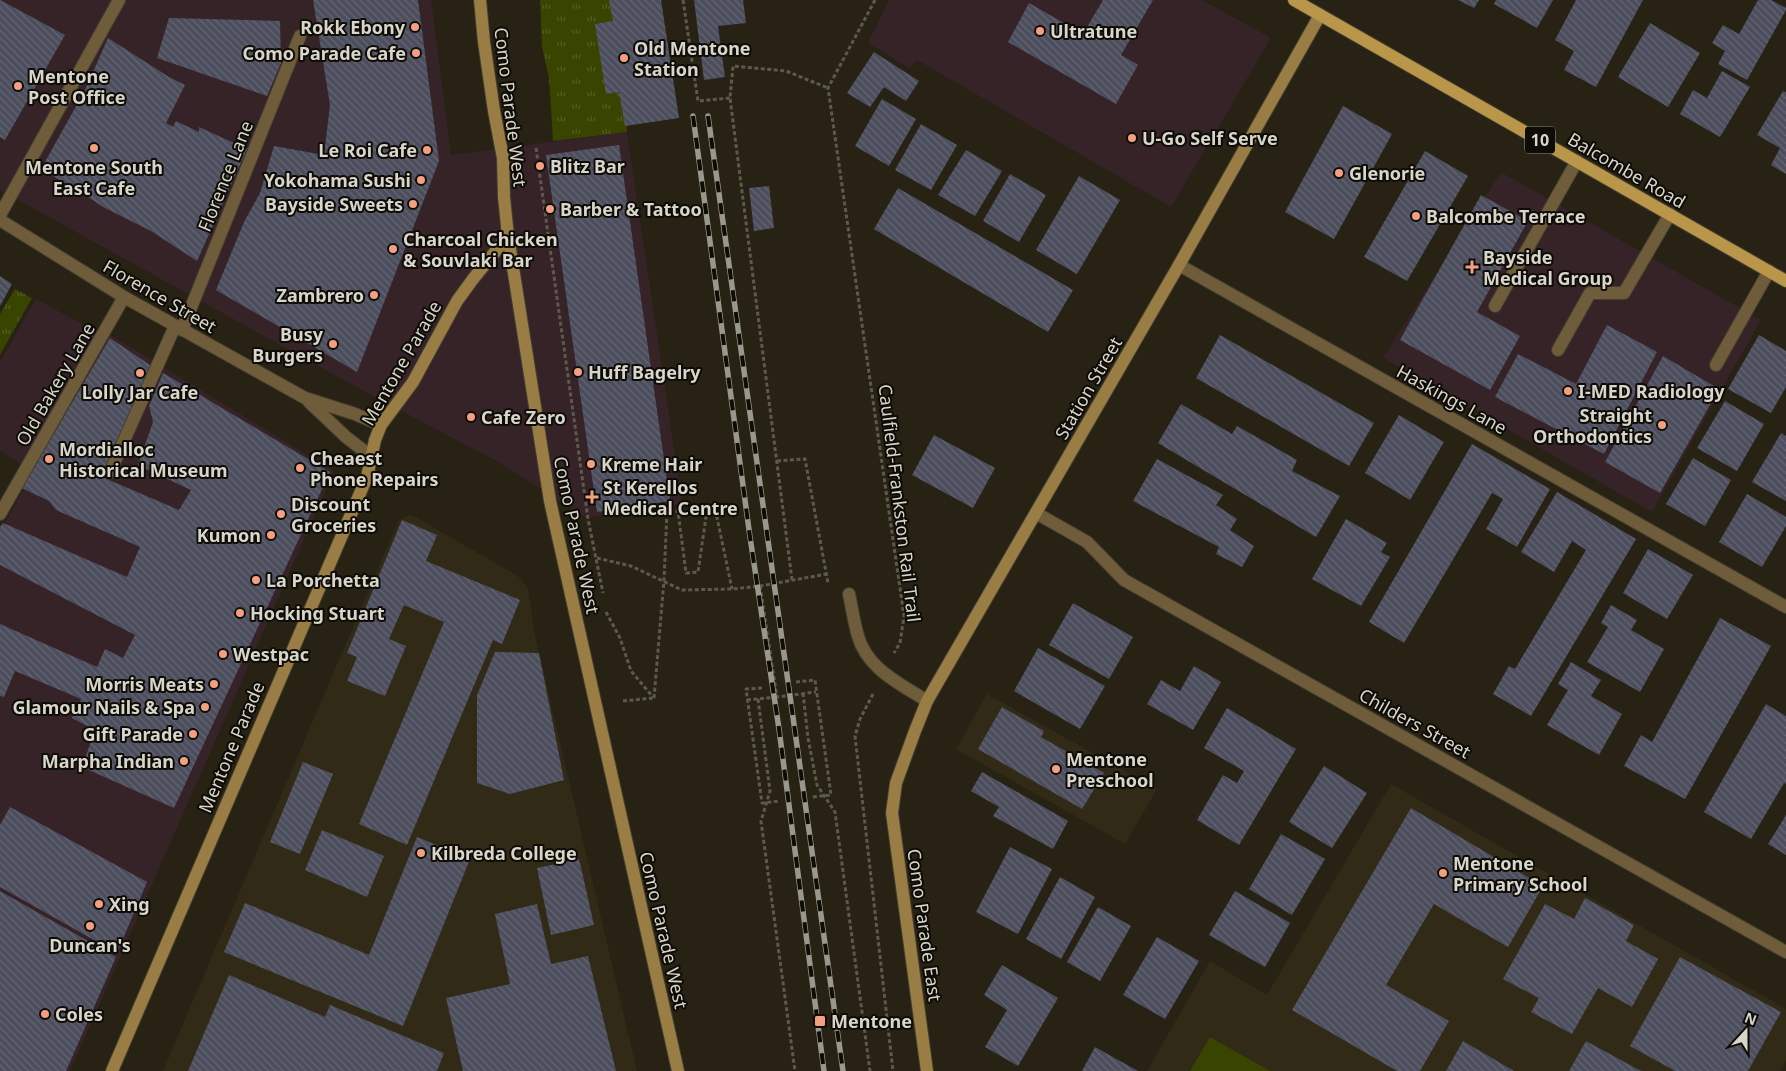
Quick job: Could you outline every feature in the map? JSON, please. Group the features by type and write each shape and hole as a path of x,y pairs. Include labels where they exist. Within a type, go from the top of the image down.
{"main road":[{"name":"Balcombe Road","path":"1294,0 1786,281"}],"street":[{"path":"0,215 120,0"},
{"name":"Como Parade West","path":"480,0 489,81 503,158 508,236 550,501 678,1071"},
{"name":"Station Street","path":"896,784 914,731 927,702 1180,264 1320,15"},
{"name":"Florence Lane","path":"110,472 179,328 300,36"},
{"path":"1495,306 1577,161"},
{"path":"1558,350 1590,293 1624,293 1670,214"},
{"name":"Florence Street","path":"0,220 124,297 305,398 381,425"},
{"name":"Mentone Parade","path":"112,1071 367,477 375,440 381,425 413,382 457,301 508,236"},
{"name":"Haskings Lane","path":"1180,264 1786,607"},
{"path":"1716,365 1769,271"},
{"name":"Old Bakery Lane","path":"0,514 124,297"},
{"name":"Florence Street","path":"305,398 346,437 372,457"},
{"name":"Childers Street","path":"1036,513 1087,542 1124,580 1786,952"},
{"path":"849,594 858,638 868,658 883,674 927,702"},
{"name":"Como Parade East","path":"896,784 892,813 927,1071"}],"path":[{"path":"683,0 698,101 730,98"},
{"path":"792,580 730,98 733,66 786,71 828,88 874,0"},
{"name":"Caulfield-Frankston Rail Trail","path":"828,88 904,616 900,643 860,720 856,736 893,1071"},
{"path":"536,148 587,509 604,593"},
{"path":"777,460 805,459 829,593"},
{"path":"654,698 664,580 667,512 678,511 686,573 698,572 706,510 715,508 732,589"},
{"path":"596,558 631,566 682,590 732,589 760,586 827,574"},
{"path":"760,586 777,697"},
{"path":"606,612 620,638 631,670 654,698"},
{"path":"796,682 815,680 831,795 812,797"},
{"path":"762,688 746,690 762,803 779,801"},
{"path":"747,700 816,692"},
{"path":"803,693 817,785 835,812 870,1071"},
{"path":"623,702 654,698"},
{"path":"758,700 770,791 761,821 795,1071"}],"shaded area":[{"path":"0,0 431,0 451,155 627,132 682,503 586,518 500,463 360,389 0,190"},
{"name":"U-Go Self Serve","path":"889,0 1202,0 1271,38 1171,207 917,60 910,69 868,43"},
{"path":"1501,172 1761,320 1652,512 1383,358"},
{"path":"36,299 97,332 21,464 0,451 0,362"},
{"path":"109,334 334,471 70,1071 0,1071 0,532"},
{"name":"Kilbreda College","path":"409,515 414,516 518,576 528,588 535,636 637,1071 163,1071 399,520"},
{"name":"Mentone Preschool","path":"987,694 1157,789 1125,844 956,749"},
{"name":"Mentone Primary School","path":"1391,784 1786,1009 1786,1061 1780,1071 1147,1071 1210,961 1267,995"}],"green space":[{"path":"540,0 613,0 624,87 627,132 553,141 549,78 542,47"},
{"path":"15,289 32,298 0,355 0,314"},
{"path":"1210,1037 1270,1071 1190,1071"}],"building":[{"name":"Mentone Post Office","path":"0,0 65,35 5,140 0,137"},
{"path":"313,0 418,0 439,161 357,372 216,290 244,222 260,193 274,146 324,155 330,105"},
{"name":"Old Mentone Station","path":"609,0 661,0 679,118 625,126 619,92 606,94 595,24 613,21"},
{"path":"694,0 743,0 746,23 718,26 725,77 704,80"},
{"path":"1103,0 1153,0 1121,55 1138,65 1116,104 1008,42 1029,3 1083,34"},
{"path":"1458,0 1479,0 1474,8"},
{"path":"1496,0 1553,0 1537,28 1494,4"},
{"path":"1576,0 1643,0 1596,87 1564,70 1574,51 1555,40"},
{"path":"1758,0 1771,0 1786,8 1786,10 1747,80 1718,64 1725,51 1712,43 1723,25 1739,34"},
{"path":"169,18 280,21 281,63 267,96 157,58"},
{"path":"1650,23 1700,53 1668,107 1618,77"},
{"path":"108,38 169,77 185,85 166,123 173,127 176,121 199,132 199,127 247,149 197,261 151,231 103,207 41,169 84,92"},
{"path":"874,52 919,81 906,101 884,87 870,107 847,93"},
{"path":"1722,71 1750,87 1720,137 1680,114 1693,90 1707,98"},
{"path":"1783,91 1786,92 1786,174 1771,165 1780,148 1757,135"},
{"path":"882,99 916,119 889,166 855,146"},
{"name":"Glenorie","path":"1343,106 1392,134 1334,239 1285,212"},
{"path":"921,124 957,145 931,190 895,170"},
{"path":"619,145 670,501 597,512 546,155"},
{"path":"966,150 1002,171 975,216 938,195"},
{"name":"Balcombe Terrace","path":"1425,151 1468,176 1407,281 1364,257"},
{"path":"1010,174 1046,195 1019,242 983,221"},
{"path":"1079,176 1120,200 1077,274 1036,250"},
{"path":"769,186 774,228 754,231 749,188"},
{"path":"898,188 1073,290 1048,332 874,229"},
{"name":"Bayside Medical Group","path":"1481,195 1528,221 1477,312 1520,336 1490,390 1400,340"},
{"path":"0,276 12,284 0,306"},
{"name":"I-MED Radiology","path":"1607,325 1657,352 1604,454 1495,397 1518,354 1576,384"},
{"path":"1220,335 1374,423 1349,466 1196,378"},
{"path":"1759,335 1786,351 1786,387 1771,413 1728,389"},
{"path":"110,338 153,367 102,477 179,510 191,490 138,465 153,422 149,406 163,373 330,472 174,808 82,767 95,730 72,718 81,699 15,671 4,697 0,696 0,624 97,667 105,649 123,658 135,635 0,565 0,527 3,523 127,577 140,547 56,510 49,501 22,488"},
{"name":"Straight Orthodontics","path":"1663,356 1719,389 1660,493 1605,462"},
{"path":"1725,401 1764,424 1737,471 1697,448"},
{"path":"1181,404 1232,434 1237,426 1297,460 1292,471 1340,496 1316,537 1158,443"},
{"path":"1399,415 1444,442 1410,500 1365,473"},
{"path":"1781,433 1786,436 1786,501 1752,482"},
{"path":"934,435 995,468 973,508 912,475"},
{"path":"1472,444 1550,489 1517,547 1486,529 1503,499 1492,493 1404,643 1369,622"},
{"path":"1693,458 1731,480 1705,526 1666,504"},
{"path":"1157,459 1223,495 1216,505 1237,519 1230,530 1254,546 1242,567 1216,554 1219,547 1133,501"},
{"path":"1557,492 1636,539 1531,716 1493,694 1509,666 1515,669 1586,550 1572,541 1554,572 1521,552"},
{"path":"1747,494 1786,517 1786,526 1762,567 1719,542"},
{"path":"1346,519 1387,543 1381,552 1390,557 1361,606 1312,579"},
{"path":"402,520 437,535 426,561 520,600 502,644 493,640 407,845 359,824 444,622 404,605 389,639 406,646 385,696 347,681 357,657 347,653"},
{"path":"1648,549 1693,575 1667,619 1623,593"},
{"path":"1073,603 1133,637 1109,679 1049,645"},
{"path":"1611,605 1637,620 1631,630 1664,649 1640,692 1587,662 1608,627 1601,623"},
{"path":"1720,618 1771,646 1685,799 1624,766 1641,735 1652,742"},
{"path":"1038,648 1105,686 1080,729 1014,691"},
{"path":"495,652 539,653 564,780 510,794 477,783 477,695"},
{"path":"1571,662 1601,680 1591,696 1622,714 1599,755 1547,725 1568,690 1558,684"},
{"path":"1194,666 1221,682 1193,730 1147,704 1161,680 1180,691"},
{"path":"1766,704 1786,716 1786,784 1784,783 1751,839 1704,812"},
{"path":"1002,707 1044,731 1041,737 1104,773 1082,809 978,749"},
{"path":"1227,708 1296,749 1239,845 1197,820 1223,775 1237,783 1244,771 1204,748"},
{"path":"303,762 333,774 300,854 270,842"},
{"path":"1324,766 1367,793 1332,848 1289,822"},
{"path":"982,772 1068,821 1053,849 993,816 999,807 971,791"},
{"path":"10,807 147,882 117,953 0,887 0,825"},
{"path":"1411,808 1543,886 1508,947 1434,904 1386,985 1449,1021 1420,1071 1397,1071 1292,1010"},
{"path":"1786,815 1786,855 1768,844"},
{"path":"322,830 384,856 367,897 305,870"},
{"path":"1281,834 1325,859 1292,915 1249,889"},
{"path":"417,837 470,859 403,1026 224,952 245,903 369,955"},
{"path":"1010,847 1052,869 1018,934 976,912"},
{"path":"579,859 594,925 551,935 537,868"},
{"path":"1060,877 1095,897 1061,959 1026,939"},
{"name":"Coles","path":"0,891 116,957 66,1071 0,1071"},
{"path":"1235,891 1290,923 1265,967 1209,935"},
{"path":"1585,898 1634,925 1626,941 1658,959 1632,1007 1598,988 1572,1034 1531,1012 1539,998 1503,979 1545,904 1574,919"},
{"path":"537,904 551,964 588,956 616,1071 463,1071 446,998 510,984 495,914"},
{"path":"1098,907 1131,926 1100,981 1067,962"},
{"path":"1157,937 1199,961 1165,1019 1123,995"},
{"path":"1680,957 1781,1012 1748,1071 1675,1071 1630,1046"},
{"path":"1002,965 1058,998 1018,1066 985,1047 1007,1010 984,995"},
{"path":"229,975 325,1017 330,1005 444,1053 437,1071 188,1071"},
{"path":"1463,1041 1514,1071 1446,1071"},
{"path":"1586,1041 1641,1071 1569,1071"},
{"path":"1095,1047 1138,1071 1082,1071"}],"railway":[{"path":"693,116 750,537 779,729 824,1071"},
{"path":"708,116 843,1071"}],"place":[{"name":"Rokk Ebony","path":"415,27"},
{"name":"Ultratune","path":"1040,31"},
{"name":"Como Parade Cafe","path":"416,53"},
{"name":"Old Mentone Station","path":"624,58"},
{"name":"Mentone Post Office","path":"18,86"},
{"name":"U-Go Self Serve","path":"1132,138"},
{"name":"Mentone South East Cafe","path":"94,148"},
{"name":"Le Roi Cafe","path":"427,150"},
{"name":"Blitz Bar","path":"540,166"},
{"name":"Glenorie","path":"1339,173"},
{"name":"Yokohama Sushi","path":"421,180"},
{"name":"Bayside Sweets","path":"413,204"},
{"name":"Barber & Tattoo","path":"550,209"},
{"name":"Balcombe Terrace","path":"1416,216"},
{"name":"Charcoal Chicken & Souvlaki Bar","path":"393,249"},
{"name":"Bayside Medical Group","path":"1472,267"},
{"name":"Zambrero","path":"374,295"},
{"name":"Busy Burgers","path":"333,344"},
{"name":"Huff Bagelry","path":"578,372"},
{"name":"Lolly Jar Cafe","path":"140,373"},
{"name":"I-MED Radiology","path":"1568,391"},
{"name":"Cafe Zero","path":"471,417"},
{"name":"Straight Orthodontics","path":"1662,425"},
{"name":"Mordialloc Historical Museum","path":"49,459"},
{"name":"Kreme Hair","path":"591,464"},
{"name":"Cheaest Phone Repairs","path":"300,468"},
{"name":"St Kerellos Medical Centre","path":"592,497"},
{"name":"Discount Groceries","path":"281,514"},
{"name":"Kumon","path":"271,535"},
{"name":"La Porchetta","path":"256,580"},
{"name":"Hocking Stuart","path":"240,613"},
{"name":"Westpac","path":"223,654"},
{"name":"Morris Meats","path":"214,684"},
{"name":"Glamour Nails & Spa","path":"205,707"},
{"name":"Gift Parade","path":"193,734"},
{"name":"Marpha Indian","path":"184,761"},
{"name":"Mentone Preschool","path":"1056,769"},
{"name":"Kilbreda College","path":"421,853"},
{"name":"Mentone Primary School","path":"1443,873"},
{"name":"Xing","path":"99,904"},
{"name":"Duncan's","path":"90,926"},
{"name":"Coles","path":"45,1014"},
{"name":"Mentone","path":"820,1021"}]}
